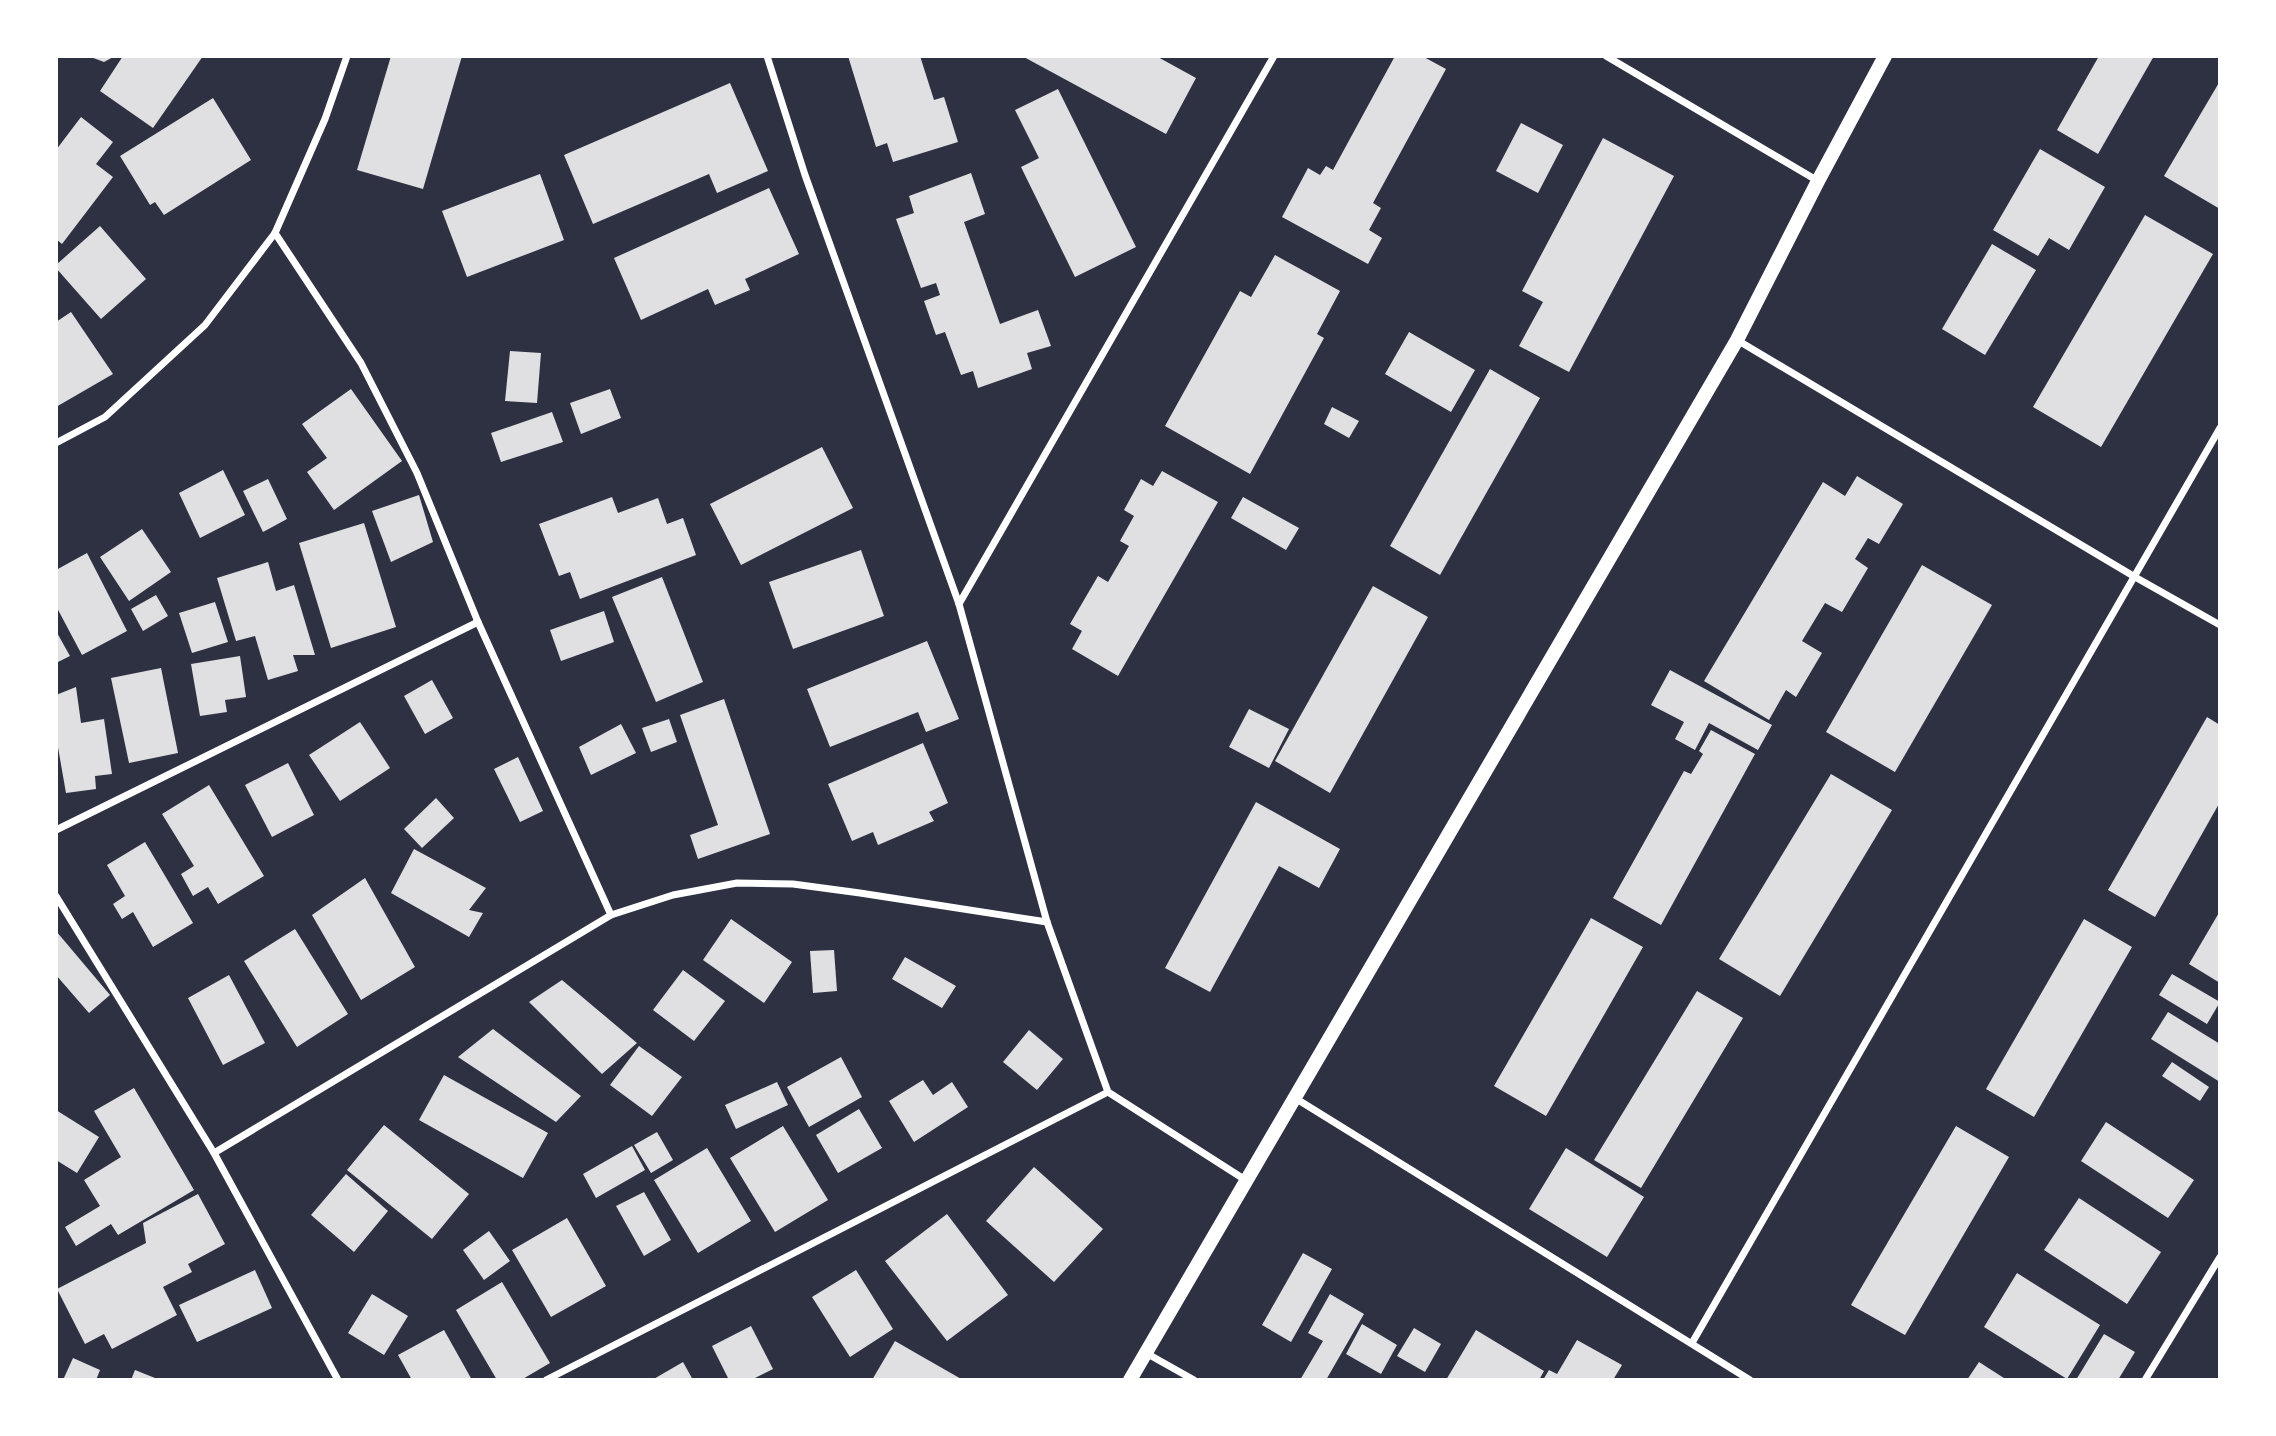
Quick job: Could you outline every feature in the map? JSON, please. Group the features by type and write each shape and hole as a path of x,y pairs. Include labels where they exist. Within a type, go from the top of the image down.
{"main road":[{"path":"1130,1380 1737,340 1885,56"}],"street":[{"path":"56,443 106,417 205,325 275,233 326,119 348,56"},
{"path":"767,56 805,175 959,604 1047,922 1108,1092 1247,1181"},
{"path":"959,604 1274,56"},
{"path":"1606,56 1818,181"},
{"path":"275,233 360,363 417,473 478,622 611,915"},
{"path":"1737,340 2220,625"},
{"path":"1692,1343 2220,428"},
{"path":"56,830 478,622"},
{"path":"214,1153 611,915 673,895 737,883 793,884 1047,922"},
{"path":"56,896 214,1153 338,1380"},
{"path":"545,1380 1108,1092"},
{"path":"1295,1098 1750,1380"},
{"path":"2145,1380 2220,1257"},
{"path":"1146,1353 1194,1380"}],"building":[{"path":"88,56 115,56 104,62"},
{"path":"123,56 203,56 153,128 100,91"},
{"path":"391,56 462,56 423,189 357,170"},
{"path":"848,56 920,56 934,100 944,97 958,142 893,162 887,143 876,147"},
{"path":"1022,56 1156,56 1196,78 1166,134"},
{"path":"1395,56 1422,56 1446,69 1373,203 1381,208 1369,230 1382,238 1368,264 1282,217 1308,168 1320,175 1326,166 1333,170"},
{"path":"2099,56 2154,56 2098,154 2057,130"},
{"path":"2220,81 2220,209 2164,176"},
{"path":"730,83 768,171 717,193 709,174 593,224 564,155"},
{"path":"1058,89 1136,247 1075,277 1021,167 1039,158 1015,110"},
{"path":"213,98 251,160 164,215 155,202 150,205 120,156"},
{"path":"81,117 113,142 96,164 113,177 62,244 56,239 56,150"},
{"path":"1521,123 1563,145 1538,193 1496,171"},
{"path":"1603,138 1674,176 1569,372 1519,346 1543,302 1522,291"},
{"path":"2040,149 2105,187 2069,250 2049,238 2038,256 1993,230"},
{"path":"971,173 985,214 964,222 1000,324 1038,310 1051,346 1027,353 1032,369 978,388 973,371 961,375 945,332 936,335 924,301 940,295 936,283 921,288 896,219 914,213 909,196"},
{"path":"540,174 564,240 467,277 442,211"},
{"path":"769,188 799,254 745,279 750,290 715,305 708,289 641,320 614,258"},
{"path":"2145,215 2213,254 2101,447 2033,407"},
{"path":"100,226 146,279 101,319 56,268 56,265"},
{"path":"1992,244 2036,270 1985,355 1942,329"},
{"path":"1275,255 1340,291 1317,334 1324,338 1250,474 1165,426 1240,291 1251,297"},
{"path":"71,312 113,374 56,407 56,322"},
{"path":"1409,332 1475,370 1451,412 1385,374"},
{"path":"510,351 541,353 537,403 505,401"},
{"path":"1490,369 1540,398 1440,575 1390,546"},
{"path":"351,389 402,461 334,510 307,472 327,458 302,424"},
{"path":"610,389 621,418 581,434 570,403"},
{"path":"1332,407 1359,421 1349,438 1324,424"},
{"path":"552,412 563,442 501,462 491,433"},
{"path":"822,447 853,508 741,565 710,504"},
{"path":"223,470 245,515 200,538 179,493"},
{"path":"1162,471 1218,502 1118,676 1072,649 1082,631 1070,624 1098,576 1108,582 1129,546 1120,541 1134,516 1124,510 1141,479 1153,486"},
{"path":"1857,476 1903,504 1879,544 1868,538 1855,559 1868,568 1842,612 1825,603 1802,641 1822,653 1796,697 1786,690 1769,720 1704,681 1823,482 1845,496"},
{"path":"268,479 287,519 263,532 243,491"},
{"path":"419,495 433,542 391,562 372,511"},
{"path":"612,497 618,513 658,498 667,524 683,518 696,555 580,599 570,572 559,576 539,524"},
{"path":"1243,497 1299,528 1286,550 1231,518"},
{"path":"364,523 396,627 331,648 299,543"},
{"path":"142,529 171,572 129,601 100,557"},
{"path":"861,550 884,616 793,649 769,582"},
{"path":"87,553 127,631 82,655 56,606 56,570"},
{"path":"268,562 276,591 294,585 315,655 293,655 298,671 268,680 255,636 236,641 217,578"},
{"path":"1922,565 1992,605 1895,772 1826,732"},
{"path":"662,577 703,682 656,702 612,597"},
{"path":"1373,586 1428,617 1330,793 1275,761"},
{"path":"156,595 168,616 143,631 131,609"},
{"path":"215,602 228,642 192,653 179,613"},
{"path":"604,611 614,642 561,661 550,630"},
{"path":"56,631 70,656 56,663"},
{"path":"927,641 959,719 926,732 918,712 830,747 807,689"},
{"path":"240,656 246,697 225,700 227,712 200,716 191,664"},
{"path":"161,668 178,753 129,763 111,678"},
{"path":"1670,670 1772,725 1758,750 1709,723 1695,750 1675,739 1684,722 1651,705"},
{"path":"432,680 453,718 425,734 404,696"},
{"path":"76,687 81,723 104,719 112,774 95,776 96,789 66,793 56,736 56,695"},
{"path":"724,699 770,834 698,859 690,835 718,825 680,715"},
{"path":"1249,709 1289,729 1269,768 1229,747"},
{"path":"2207,717 2220,725 2220,802 2155,917 2108,890"},
{"path":"669,719 677,742 651,752 642,728"},
{"path":"360,722 390,768 340,801 309,755"},
{"path":"621,724 636,753 591,775 579,747"},
{"path":"1711,730 1755,754 1661,925 1613,898 1684,771 1691,774 1703,754 1699,751"},
{"path":"923,743 948,803 929,812 934,821 878,845 873,832 852,841 828,784"},
{"path":"518,757 543,811 520,822 494,769"},
{"path":"288,763 314,815 272,837 245,785"},
{"path":"1831,774 1892,810 1780,996 1719,959"},
{"path":"209,785 264,876 218,904 208,887 193,896 181,874 194,866 162,814"},
{"path":"436,798 454,818 422,848 404,829"},
{"path":"1256,802 1340,849 1319,888 1279,866 1210,992 1165,968"},
{"path":"145,842 193,923 153,947 133,912 122,919 113,904 125,896 107,865"},
{"path":"414,849 486,888 469,910 483,913 469,937 391,893"},
{"path":"365,878 415,967 361,1000 312,915"},
{"path":"2220,911 2220,983 2189,964"},
{"path":"1591,918 1643,947 1546,1116 1494,1086"},
{"path":"731,919 792,962 764,1003 703,960"},
{"path":"2084,919 2132,947 2034,1117 1986,1089"},
{"path":"295,929 348,1014 297,1047 244,961"},
{"path":"56,931 110,995 89,1013 56,975"},
{"path":"834,950 837,991 813,993 810,951"},
{"path":"905,957 956,986 942,1008 892,979"},
{"path":"683,970 725,1001 694,1041 653,1010"},
{"path":"2172,974 2220,1002 2207,1024 2159,995"},
{"path":"229,975 265,1043 223,1065 188,998"},
{"path":"562,980 637,1043 602,1074 529,1002"},
{"path":"1697,991 1743,1018 1641,1188 1594,1160"},
{"path":"2168,1012 2220,1044 2220,1082 2151,1039"},
{"path":"493,1029 581,1096 556,1122 458,1057"},
{"path":"1029,1030 1063,1059 1037,1090 1003,1062"},
{"path":"639,1046 682,1077 652,1116 610,1085"},
{"path":"841,1057 862,1097 809,1127 787,1087"},
{"path":"2172,1062 2209,1087 2200,1101 2162,1076"},
{"path":"444,1075 548,1133 523,1178 419,1120"},
{"path":"923,1080 933,1095 952,1082 968,1107 914,1142 889,1101"},
{"path":"777,1082 788,1105 736,1129 725,1105"},
{"path":"134,1088 194,1190 118,1235 111,1224 76,1246 65,1227 100,1206 84,1180 121,1157 94,1111"},
{"path":"859,1109 882,1148 838,1173 816,1135"},
{"path":"56,1110 99,1137 77,1173 56,1160"},
{"path":"2106,1122 2194,1180 2168,1218 2081,1161"},
{"path":"384,1125 469,1194 432,1239 347,1170"},
{"path":"783,1126 828,1200 775,1232 730,1158"},
{"path":"1956,1126 2009,1157 1905,1335 1851,1305"},
{"path":"657,1132 673,1160 651,1173 634,1145"},
{"path":"632,1146 645,1170 596,1198 583,1174"},
{"path":"707,1148 751,1221 698,1253 654,1180"},
{"path":"1566,1148 1644,1197 1607,1257 1529,1209"},
{"path":"1034,1167 1103,1229 1054,1282 986,1221"},
{"path":"346,1174 388,1211 354,1252 311,1215"},
{"path":"644,1192 671,1240 644,1256 616,1206"},
{"path":"198,1194 225,1244 188,1264 192,1272 163,1287 177,1315 112,1349 104,1334 85,1344 57,1289 146,1243 143,1223"},
{"path":"2079,1198 2161,1252 2127,1304 2044,1250"},
{"path":"947,1214 1008,1295 947,1341 885,1261"},
{"path":"567,1218 606,1286 551,1317 512,1250"},
{"path":"489,1231 510,1261 484,1280 463,1250"},
{"path":"1303,1253 1332,1269 1291,1342 1262,1325"},
{"path":"255,1270 272,1308 197,1342 179,1305"},
{"path":"856,1270 893,1329 850,1357 812,1297"},
{"path":"2017,1273 2100,1325 2067,1379 1984,1327"},
{"path":"502,1282 550,1363 521,1380 497,1380 456,1310"},
{"path":"372,1294 408,1316 384,1355 348,1333"},
{"path":"1330,1294 1364,1314 1326,1380 1300,1380 1323,1341 1308,1333"},
{"path":"1362,1324 1397,1345 1381,1374 1346,1354"},
{"path":"751,1326 773,1369 751,1380 729,1380 712,1346"},
{"path":"1414,1328 1441,1344 1425,1372 1397,1356"},
{"path":"444,1330 472,1380 412,1380 398,1355"},
{"path":"1476,1330 1544,1371 1539,1380 1446,1380"},
{"path":"2104,1334 2135,1352 2118,1380 2076,1380"},
{"path":"1577,1340 1622,1365 1613,1380 1543,1380 1549,1370 1557,1374"},
{"path":"895,1341 921,1356 963,1380 872,1380"},
{"path":"73,1358 100,1370 96,1380 63,1380"},
{"path":"683,1362 693,1380 652,1380"},
{"path":"1979,1362 2007,1380 1967,1380"},
{"path":"135,1370 160,1380 131,1380"}]}
